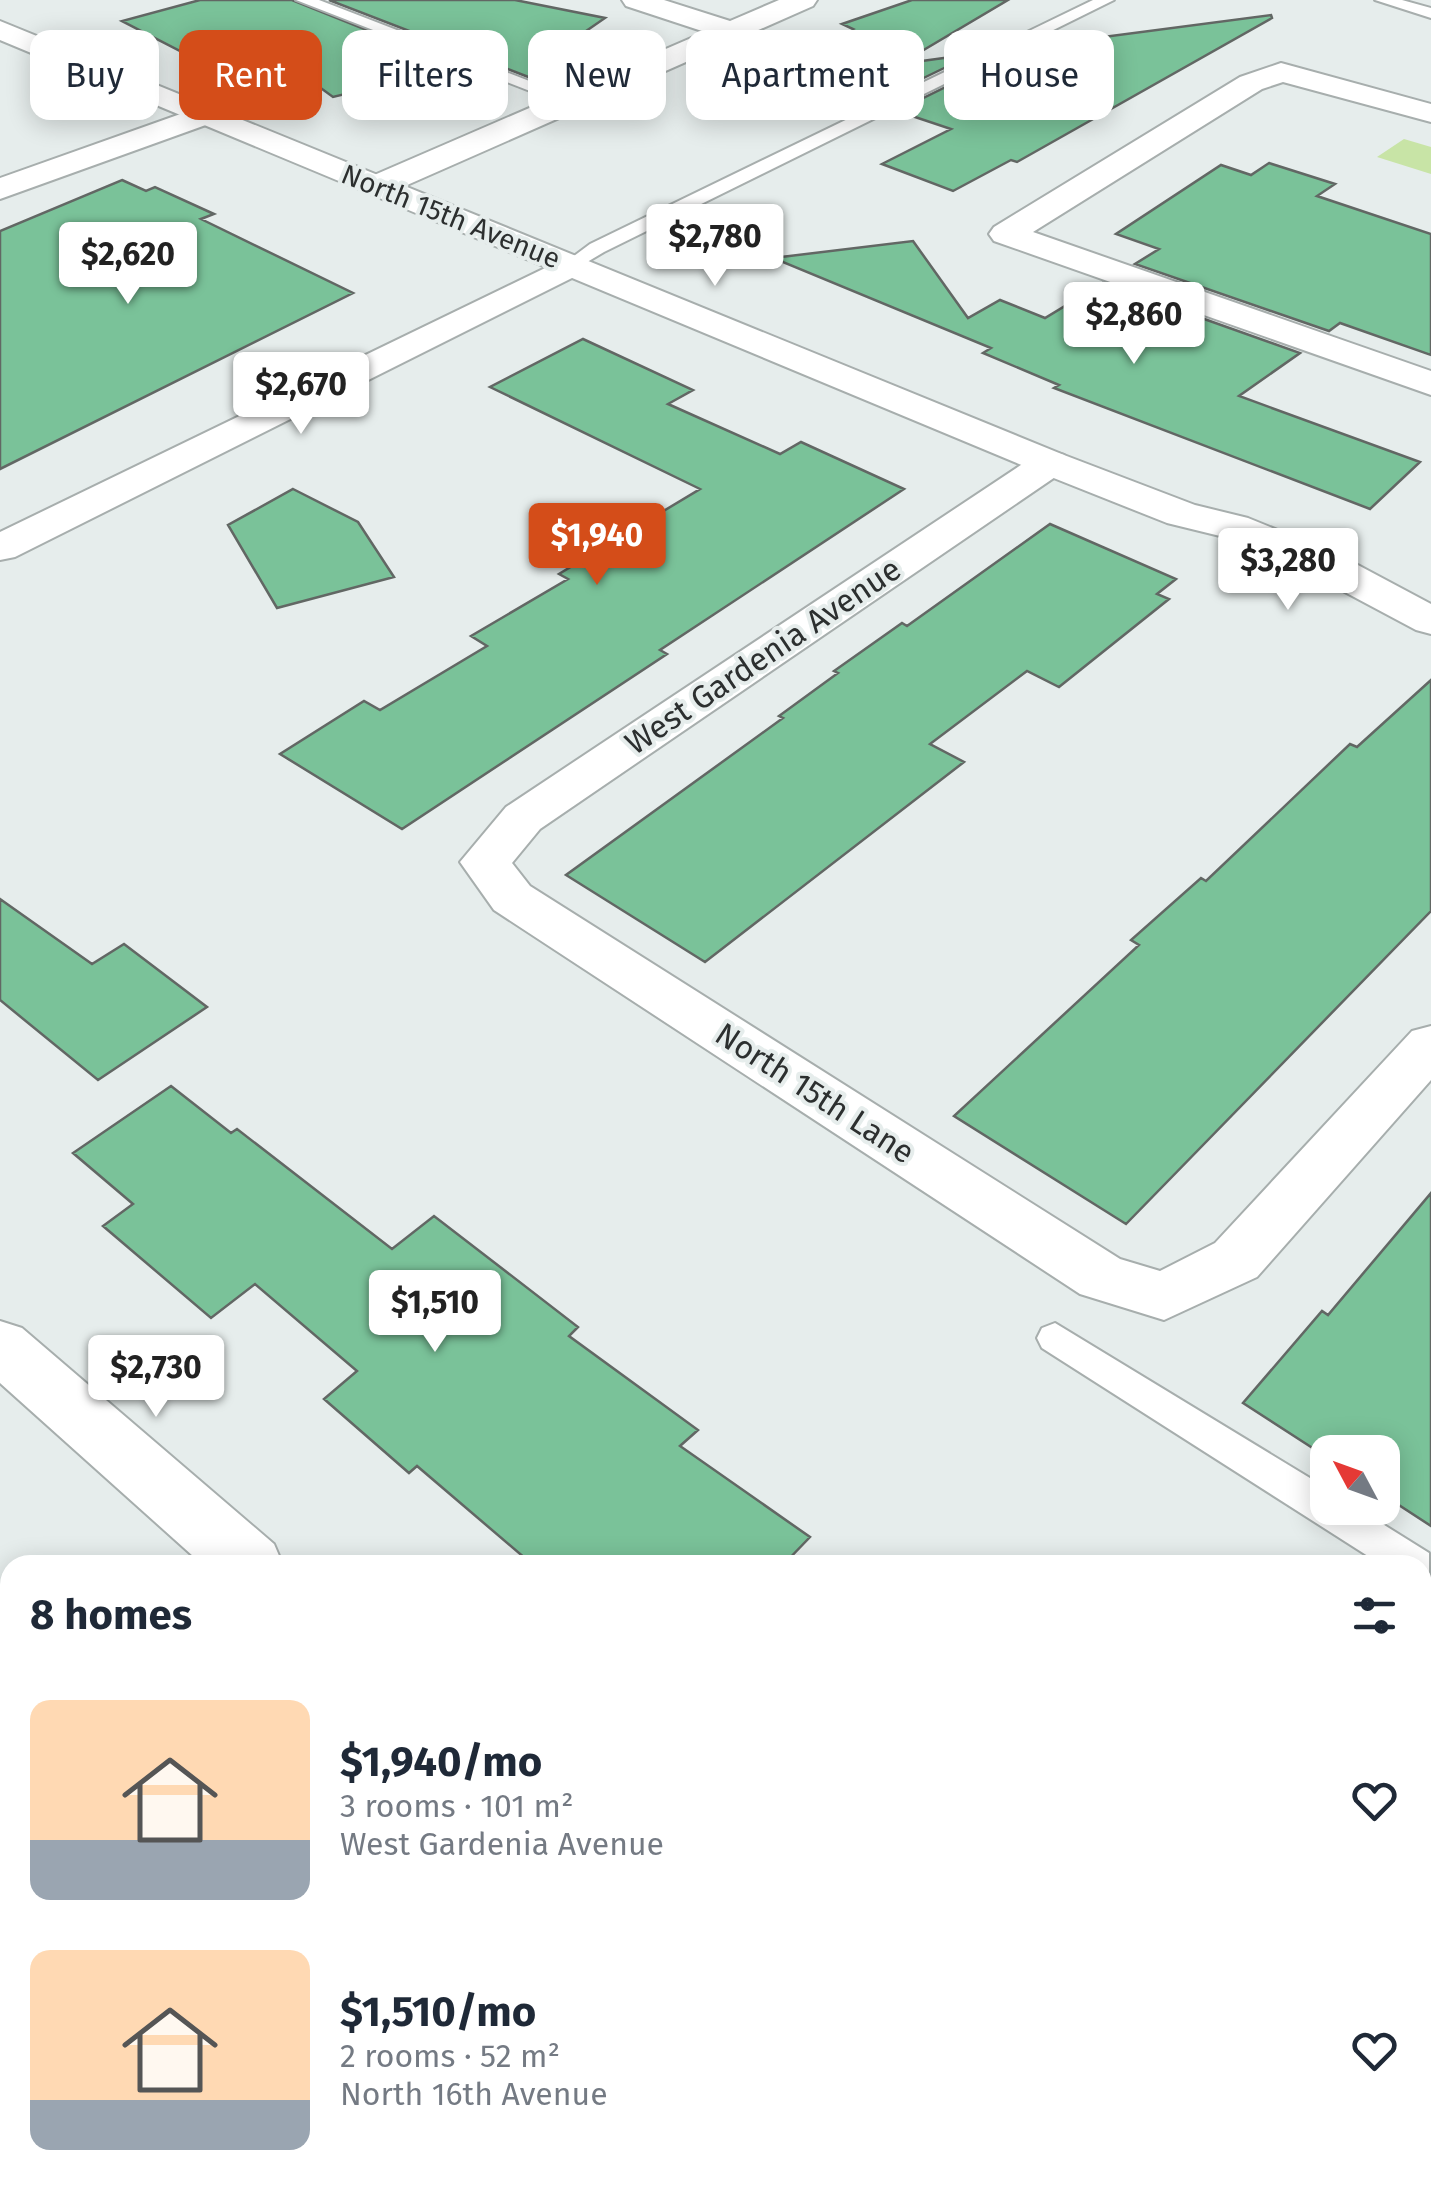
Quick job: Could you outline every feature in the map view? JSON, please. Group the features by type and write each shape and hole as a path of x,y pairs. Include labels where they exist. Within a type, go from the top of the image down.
{"street":[{"path":"636,0 729,30"},
{"path":"734,30 803,0"},
{"name":"North 15th Avenue","path":"0,30 179,105"},
{"path":"1431,113 1281,72 1251,83 1006,234 1431,384"},
{"path":"377,186 528,119"},
{"path":"0,189 189,120"},
{"name":"North 15th Avenue","path":"215,120 1181,514 1308,584 1376,612 1431,623"},
{"path":"0,548 572,265"},
{"name":"West Gardenia Avenue","path":"485,862 523,818 1050,463"},
{"name":"North 15th Lane","path":"485,862 512,898 1101,1277 1164,1296 1236,1260 1431,1045"},
{"path":"0,1346 239,1555"}],"lane":[{"path":"304,0 528,84"},
{"path":"572,265 596,248 1106,0"},
{"path":"1383,0 1431,13"},
{"path":"1055,1338 1399,1555"}],"green space":[{"path":"1404,139 1431,147 1431,174 1377,157"}],"building":[{"path":"200,0 292,0 367,30 342,30 342,95 333,97 322,89 322,30 179,30 179,50 159,40 159,30 139,30 122,21"},
{"path":"329,0 515,0 605,18 588,30 528,30 528,77 508,69 508,30 407,30"},
{"path":"912,0 1008,0 957,30 944,30 944,38 924,50 924,30 851,30 842,24"},
{"path":"1271,15 1272,18 1114,107 1114,36"},
{"path":"944,58 944,68 924,78 924,61"},
{"path":"944,88 944,120 1091,120 1017,162 1011,160 953,191 882,164 951,129 924,120 924,98"},
{"path":"1269,163 1335,184 1317,196 1431,234 1431,355 1340,323 1329,331 1135,264 1159,249 1116,234 1221,165 1251,175"},
{"path":"122,180 146,191 155,187 214,214 201,219 353,293 0,469 0,231"},
{"path":"913,241 968,318 1000,300 1045,318 1103,283 1300,353 1239,396 1420,462 1370,509 1054,388 1059,385 983,353 991,348 773,258"},
{"path":"583,339 693,390 668,404 780,454 801,442 904,489 660,650 667,654 402,829 280,754 364,701 380,710 487,646 471,636 568,579 559,574 700,489 490,387"},
{"path":"293,489 358,522 394,577 277,608 228,525"},
{"path":"1050,524 1176,579 1157,594 1169,599 1059,687 1027,671 930,744 964,762 705,962 566,875 783,718 779,716 838,673 834,671 902,623 907,626"},
{"path":"1431,680 1431,911 1126,1224 954,1116 1139,945 1131,940 1201,878 1206,881 1350,744 1357,747"},
{"path":"0,899 92,964 124,944 207,1007 98,1080 0,1000"},
{"path":"171,1086 231,1133 237,1129 392,1249 434,1216 578,1327 569,1336 698,1430 680,1446 810,1537 793,1555 521,1555 417,1466 409,1473 324,1399 357,1371 255,1284 211,1318 103,1226 133,1204 73,1153"},
{"path":"1431,1193 1431,1526 1400,1506 1400,1435 1310,1435 1310,1446 1243,1403 1322,1311 1328,1315"}]}
